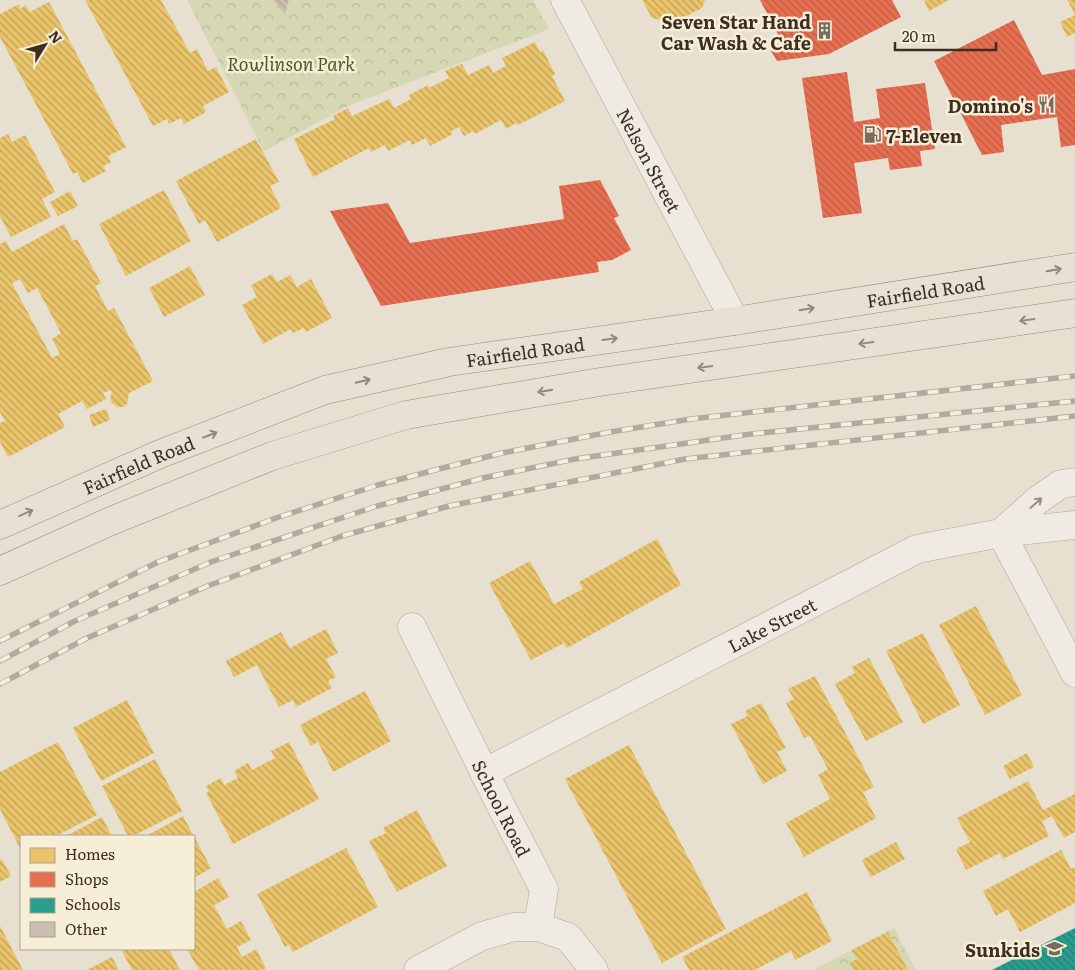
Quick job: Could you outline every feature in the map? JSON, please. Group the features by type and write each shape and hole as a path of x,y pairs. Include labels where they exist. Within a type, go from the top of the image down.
{"main road":[{"name":"Fairfield Road","path":"0,525 160,454 325,390 449,362 1075,267"},
{"path":"0,571 111,521 272,456 406,415 600,382 1075,313"}],"street":[{"name":"Nelson Street","path":"565,0 735,320"},
{"path":"1075,482 1061,484 1039,499 1002,533 1075,673"},
{"name":"Lake Street","path":"484,774 917,549 1002,533 1075,525"},
{"name":"School Road","path":"412,627 484,774 544,889 538,927"},
{"path":"418,970 482,936 514,927 538,927 568,937 594,970"}],"green space":[{"name":"Rowlinson Park","path":"187,0 533,0 549,29 350,105 264,151"},
{"path":"894,928 916,970 813,970"}],"building: Homes":[{"path":"85,0 161,0 190,53 197,49 208,71 216,67 229,92 203,106 206,112 184,124 181,118 169,124 167,119 153,126"},
{"path":"642,0 705,0 702,8 673,23 652,18"},
{"path":"924,0 949,0 929,11"},
{"path":"1075,0 1075,15 1068,1"},
{"path":"49,2 126,147 108,156 111,162 103,166 106,171 83,183 77,172 73,174 0,37 0,14 19,4 20,9 26,5 30,12"},
{"path":"1075,15 1075,33 1067,37 1060,22"},
{"path":"535,42 540,52 543,50 555,74 552,76 565,101 518,125 516,123 506,129 501,120 475,134 473,131 464,136 459,127 451,131 453,134 430,146 426,138 412,145 410,140 388,151 385,145 371,152 369,148 313,177 294,139 335,119 333,116 348,108 352,116 389,99 394,108 411,99 409,95 428,85 429,88 449,78 445,71 462,64 468,75 489,65 493,73 506,66 502,58"},
{"path":"8,134 12,142 25,135 55,192 42,199 51,217 11,237 0,216 0,138"},
{"path":"256,139 279,182 270,186 281,208 217,242 205,220 199,224 176,181"},
{"path":"164,190 191,241 126,276 99,224"},
{"path":"70,191 78,206 58,216 50,202"},
{"path":"64,224 73,241 77,239 101,283 95,286 108,311 114,308 153,381 129,393 127,404 123,407 117,407 112,403 110,398 112,392 110,390 103,393 106,399 87,409 82,401 58,414 65,427 8,457 0,442 0,423 5,421 0,412 0,244 6,241 12,252","holes":["20,279 28,293 37,288 61,333 52,339 60,354 52,358 12,283"]},
{"path":"190,266 205,295 164,317 149,288"},
{"path":"272,274 277,282 290,275 297,287 311,279 332,318 306,332 304,328 293,333 291,329 263,344 242,305 257,297 251,285"},
{"path":"106,409 110,420 93,427 89,415"},
{"path":"657,539 681,585 567,648 564,643 531,660 489,583 530,561 554,604 583,589 579,582"},
{"path":"976,606 1022,695 985,715 939,625"},
{"path":"326,629 338,653 326,659 336,677 328,681 332,688 296,707 293,700 279,707 257,665 234,677 226,661 281,632 290,648"},
{"path":"923,633 960,705 923,724 886,651"},
{"path":"869,658 903,722 866,741 835,684 855,673 852,667"},
{"path":"815,676 874,787 863,792 876,818 804,857 786,823 830,799 818,775 828,769 810,736 804,738 786,703 794,699 788,689"},
{"path":"365,691 391,741 333,772 318,742 311,746 300,725"},
{"path":"127,700 154,753 101,781 73,728"},
{"path":"761,703 786,748 777,752 787,771 763,784 731,724 748,716 745,711"},
{"path":"58,742 97,815 58,835 20,835 20,848 0,809 0,772"},
{"path":"289,742 319,799 233,844 206,793 209,792 206,786 221,778 224,785 238,778 234,771 248,763 252,770 275,758 271,751"},
{"path":"629,745 726,929 662,963 565,779"},
{"path":"1027,753 1034,767 1010,779 1003,766"},
{"path":"155,759 182,811 135,835 127,835 102,786"},
{"path":"1028,781 1043,810 1075,794 1075,832 1064,838 1052,816 1042,821 1049,836 1003,859 1000,853 966,870 956,849 970,842 957,818"},
{"path":"417,810 447,866 397,892 369,841 386,833 383,828"},
{"path":"183,816 193,835 148,835"},
{"path":"102,817 111,835 68,835"},
{"path":"195,838 211,868 195,877"},
{"path":"896,842 905,859 871,877 862,860"},
{"path":"346,848 378,907 293,952 289,945 285,947 257,894"},
{"path":"1061,850 1071,869 1075,867 1075,903 1020,932 1008,909 996,916 983,891"},
{"path":"2,859 11,876 0,882 0,860"},
{"path":"218,878 229,897 214,905 227,929 241,921 251,940 237,947 242,957 256,949 266,968 262,970 199,970 188,950 195,950 195,891"},
{"path":"807,892 832,941 795,960 791,951 755,970 689,970 682,957"},
{"path":"0,926 23,970 0,970"},
{"path":"888,932 908,970 854,970 850,963 857,959 852,950"},
{"path":"170,950 180,970 132,970 122,951"},
{"path":"112,957 119,970 87,970"}],"building: Shops":[{"name":"Seven Star Hand Car Wash & Cafe","path":"760,0 892,0 901,17 829,54 777,61 771,51 783,44"},
{"path":"1014,20 1042,75 1075,69 1075,145 1061,147 1057,117 1001,125 1004,152 982,155 934,61"},
{"name":"7-Eleven","path":"847,72 854,122 880,118 876,89 925,83 935,149 920,151 922,166 890,170 888,158 854,163 862,213 823,218 802,78"},
{"path":"600,180 619,216 614,218 631,250 612,260 597,262 599,272 381,306 330,211 388,203 410,243 564,219 559,186"}],"building: Schools":[{"name":"Sunkids","path":"1075,928 1075,970 992,970"}],"building: Other":[{"path":"273,0 289,0 285,14"}],"railway":[{"path":"0,641 158,562 276,518 378,485 502,453 610,432 691,419 1075,376"},
{"path":"0,661 75,621 211,562 377,506 483,478 575,459 751,434 1075,401"},
{"path":"0,684 87,638 205,587 342,536 449,506 685,459 1075,416"}],"place":[{"name":"Seven Star Hand Car Wash & Cafe","path":"825,31"},
{"name":"Domino's","path":"1047,105"},
{"name":"7-Eleven","path":"872,135"},
{"name":"Sunkids","path":"1054,949"}]}
